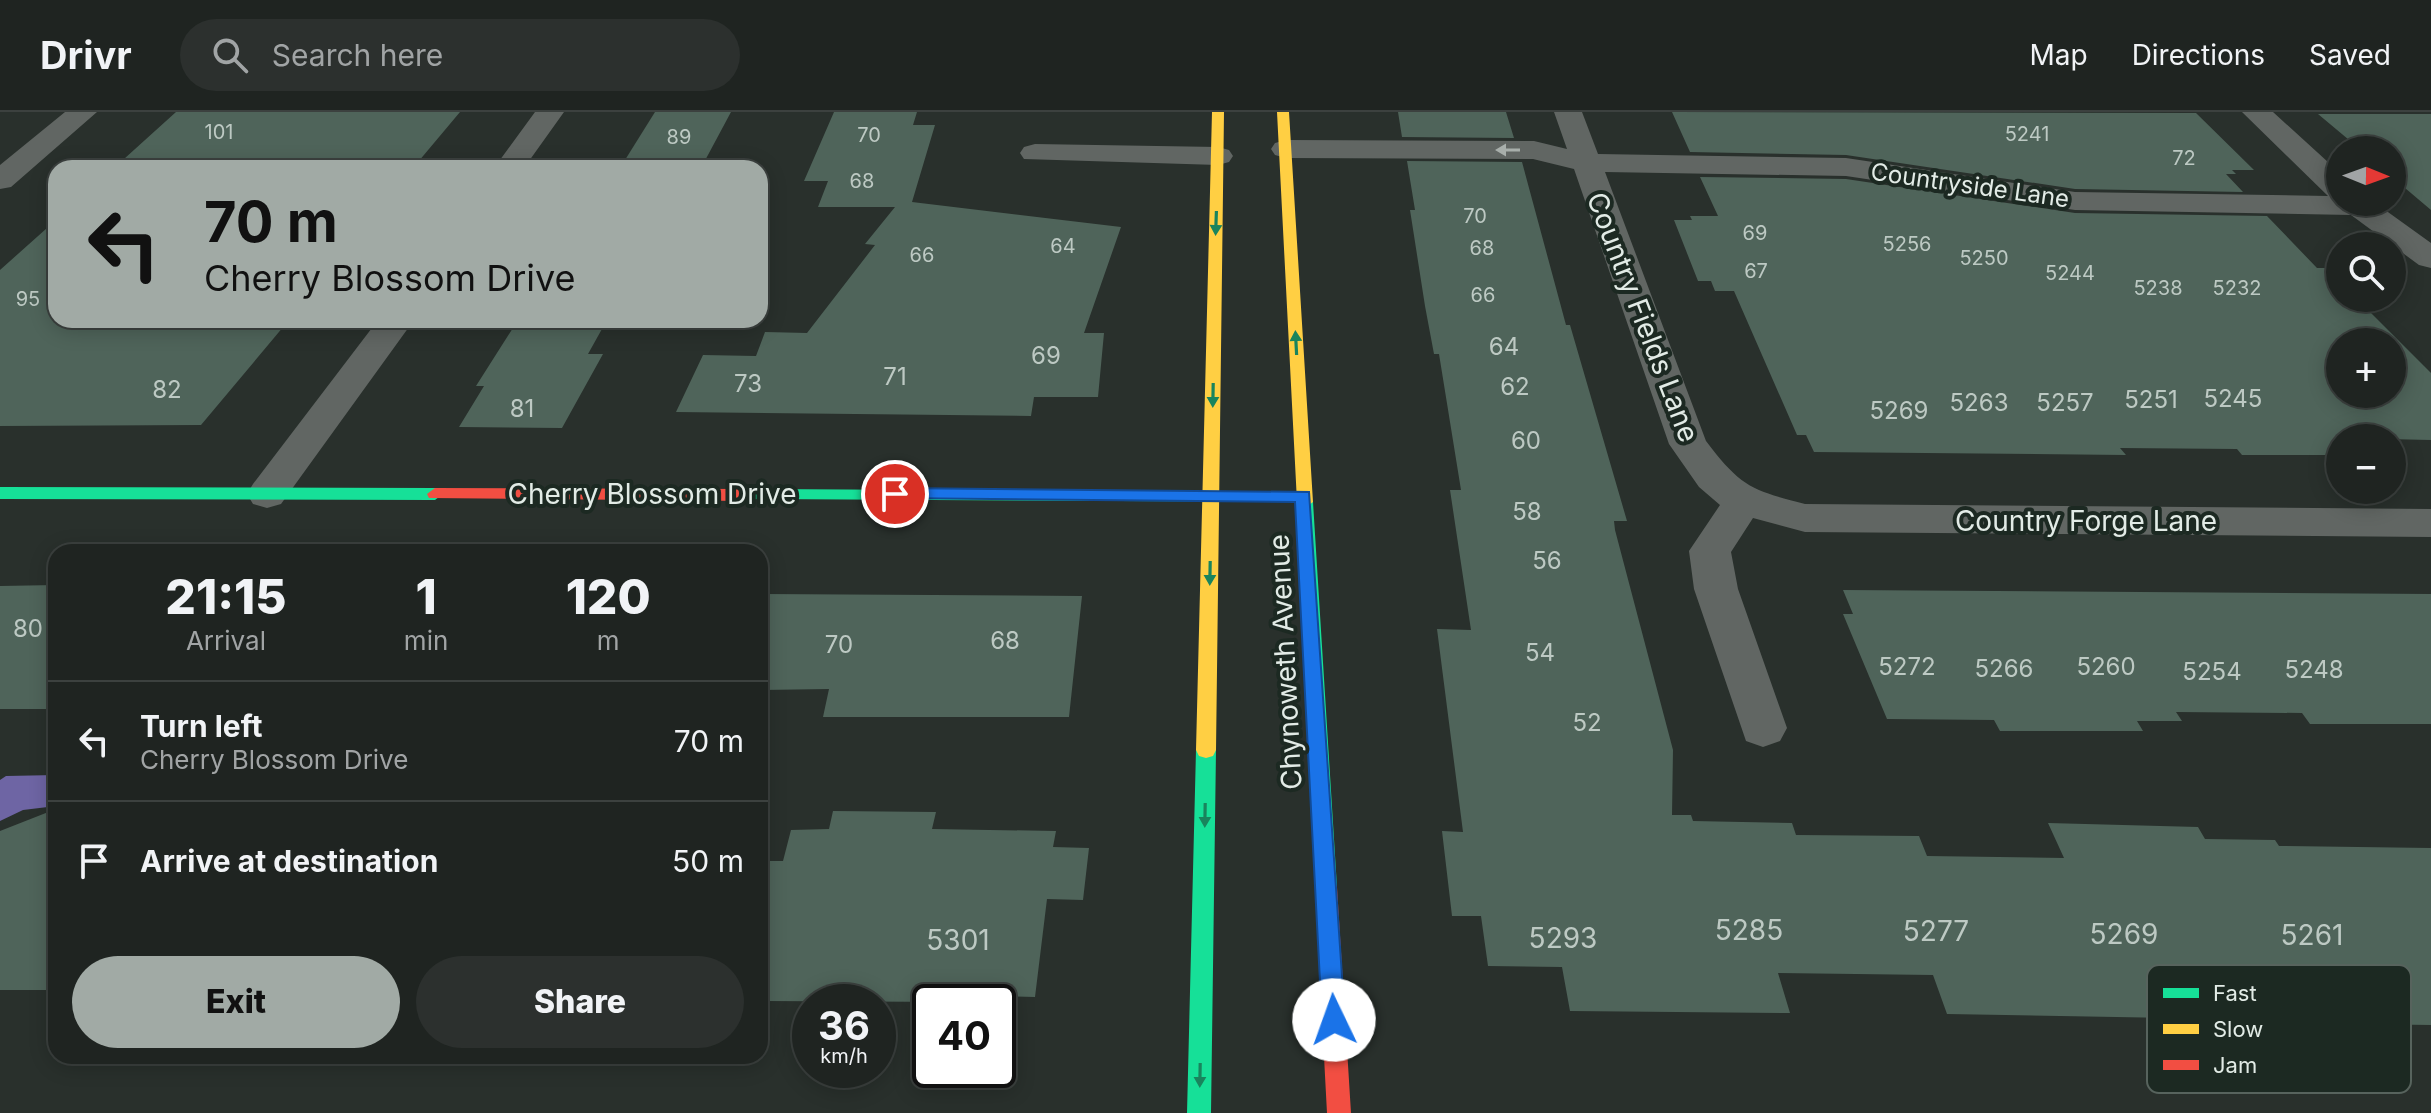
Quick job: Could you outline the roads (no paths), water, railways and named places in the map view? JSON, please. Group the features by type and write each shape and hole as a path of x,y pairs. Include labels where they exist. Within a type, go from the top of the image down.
{"street":[{"path":"0,180 83,112"},
{"path":"515,160 550,112"},
{"path":"1199,1113 1218,112"},
{"name":"Chynoweth Avenue","path":"1283,112 1339,1113"},
{"name":"Country Fields Lane","path":"1568,112 1688,444 1713,478 1743,502"},
{"path":"2256,112 2326,177"},
{"path":"1035,153 1218,156"},
{"name":"Countryside Lane","path":"1286,160 1556,174 1584,163 1846,167 2075,201 2326,199"},
{"path":"2373,216 2431,258"},
{"path":"267,494 390,328"},
{"name":"Cherry Blossom Drive","path":"0,493 1303,496"},
{"path":"1743,502 1710,551 1716,589 1763,728"},
{"name":"Country Forge Lane","path":"1743,502 1805,518 2431,523"}]}
